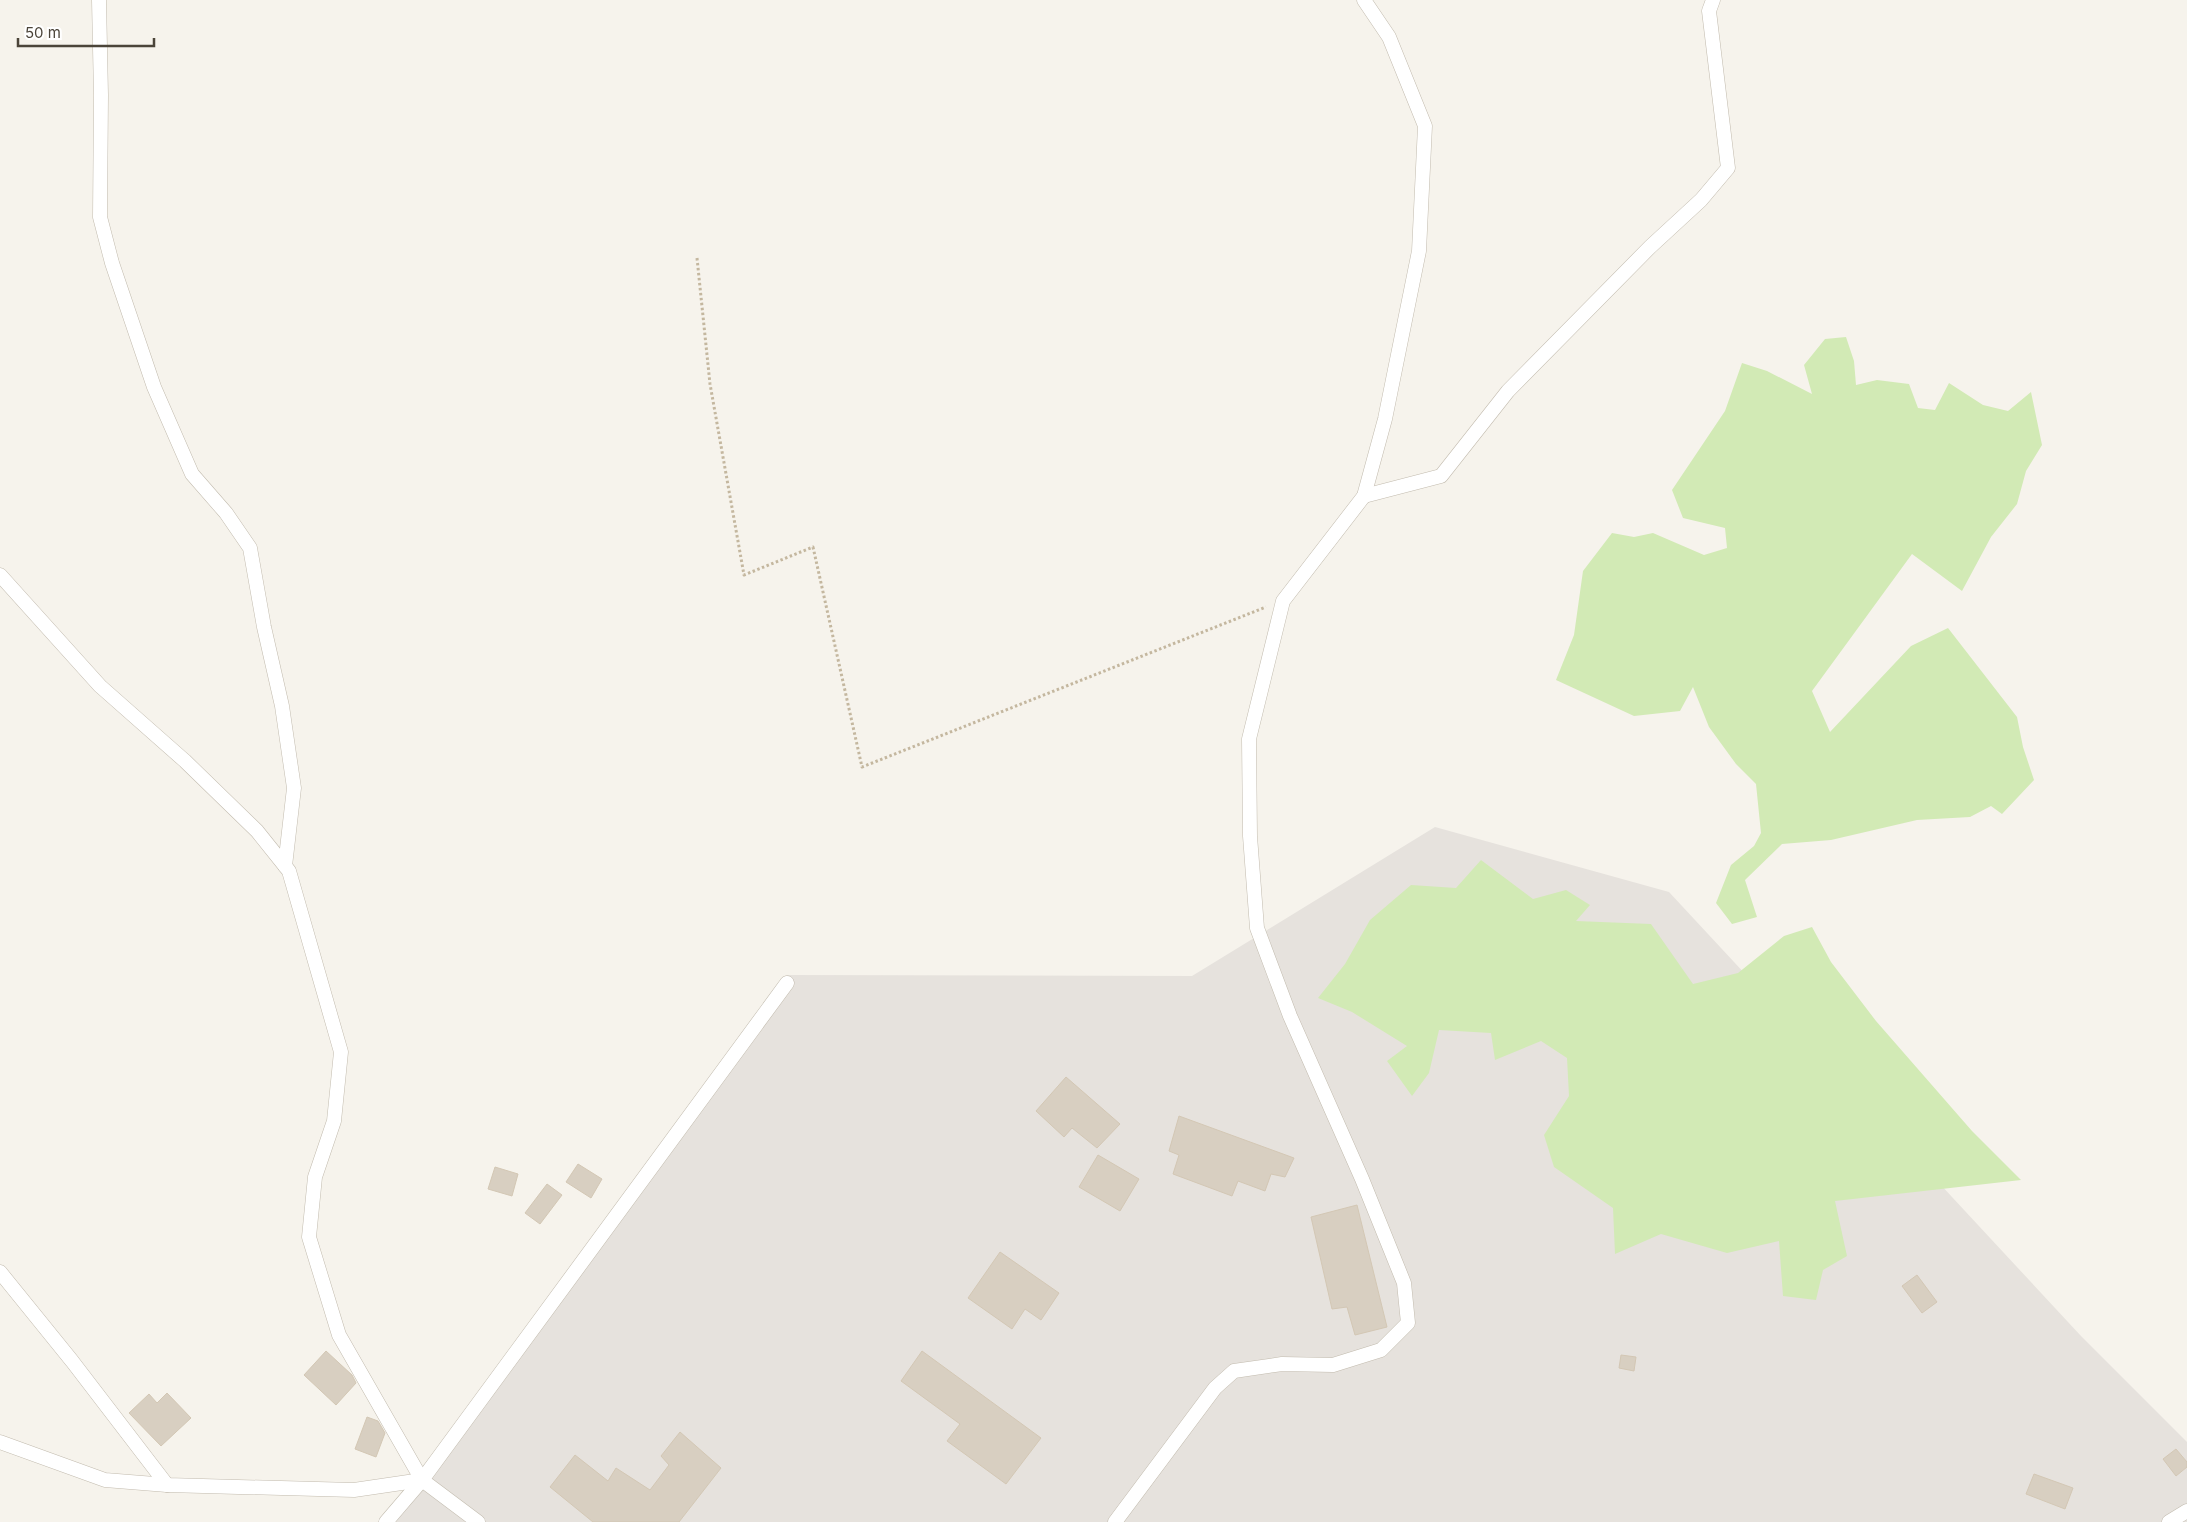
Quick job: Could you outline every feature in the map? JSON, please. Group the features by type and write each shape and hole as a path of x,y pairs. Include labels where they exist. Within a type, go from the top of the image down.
{"street":[{"path":"99,0 101,94 100,216 112,263 154,387 192,474 226,513 250,548 264,627 282,706 294,788 285,866"},
{"path":"1115,1522 1216,1388 1234,1371 1282,1364 1333,1365 1381,1350 1408,1323 1404,1283 1362,1179 1290,1016 1257,928 1250,836 1249,739 1283,601 1364,496 1385,419 1419,251 1424,126 1389,37 1364,0"},
{"path":"1364,496 1441,476 1508,391 1650,247 1701,200 1728,168 1709,11 1713,0"},
{"path":"0,575 100,686 198,773 257,831 289,871 341,1052 334,1121 315,1177 309,1237 339,1335 422,1480 478,1522"},
{"path":"386,1522 422,1480 787,983"},
{"path":"0,1272 72,1361 167,1485"},
{"path":"0,1442 106,1480 167,1485 354,1490 422,1480"},
{"path":"2170,1522 2187,1512"}],"path":[{"path":"697,258 710,384 744,575 813,547 862,767 1283,601"}],"shaded area":[{"path":"1435,827 1669,892 2081,1336 2187,1442 2187,1522 378,1522 433,1453 787,975 1192,976"}],"green space":[{"path":"1846,337 1854,361 1856,385 1877,380 1909,384 1918,408 1935,410 1949,383 1983,405 2008,411 2031,392 2042,445 2026,471 2017,504 1991,537 1962,591 1912,554 1812,691 1830,732 1911,646 1948,628 2017,717 2023,747 2034,780 2002,814 1991,806 1970,817 1917,820 1831,840 1782,844 1745,880 1757,917 1732,924 1716,903 1731,865 1754,846 1761,833 1756,784 1736,764 1709,727 1693,687 1680,711 1634,716 1556,680 1574,635 1583,571 1612,533 1634,537 1653,533 1704,555 1727,548 1725,528 1683,518 1672,490 1725,411 1742,363 1767,371 1812,394 1804,365 1825,339"},
{"path":"1481,860 1533,899 1566,890 1590,905 1576,921 1651,924 1693,984 1738,973 1784,936 1812,927 1831,962 1876,1021 1972,1131 2021,1180 1835,1201 1847,1256 1823,1270 1816,1300 1783,1296 1779,1241 1727,1253 1661,1234 1615,1254 1613,1208 1554,1167 1544,1135 1569,1096 1567,1058 1541,1041 1495,1060 1491,1033 1439,1030 1429,1073 1412,1096 1387,1061 1407,1046 1352,1012 1318,998 1345,964 1370,920 1411,885 1456,888"}],"building":[{"path":"1066,1077 1120,1124 1097,1148 1072,1128 1064,1137 1036,1111"},
{"path":"1179,1116 1294,1158 1285,1177 1271,1174 1265,1191 1238,1181 1232,1196 1173,1174 1179,1155 1169,1151"},
{"path":"1098,1155 1139,1179 1120,1211 1079,1187"},
{"path":"578,1164 602,1179 591,1198 566,1182"},
{"path":"495,1167 518,1174 512,1196 488,1189"},
{"path":"547,1184 562,1195 540,1224 525,1213"},
{"path":"1357,1205 1387,1327 1355,1335 1347,1307 1332,1309 1311,1217"},
{"path":"1000,1252 1059,1293 1041,1320 1025,1309 1012,1329 968,1298"},
{"path":"1917,1275 1937,1302 1922,1313 1902,1286"},
{"path":"326,1351 352,1375 356,1383 336,1405 304,1375"},
{"path":"922,1351 1041,1438 1006,1484 947,1441 960,1424 901,1381"},
{"path":"1621,1355 1636,1357 1634,1371 1619,1368"},
{"path":"167,1393 191,1418 161,1446 129,1413 149,1394 157,1403"},
{"path":"367,1417 378,1421 385,1433 376,1457 355,1449"},
{"path":"680,1432 721,1468 679,1522 593,1522 550,1487 575,1455 608,1481 616,1468 650,1490 669,1465 661,1456"},
{"path":"2176,1449 2187,1462 2187,1467 2176,1476 2163,1459"},
{"path":"2034,1474 2073,1488 2065,1509 2026,1494"}]}
